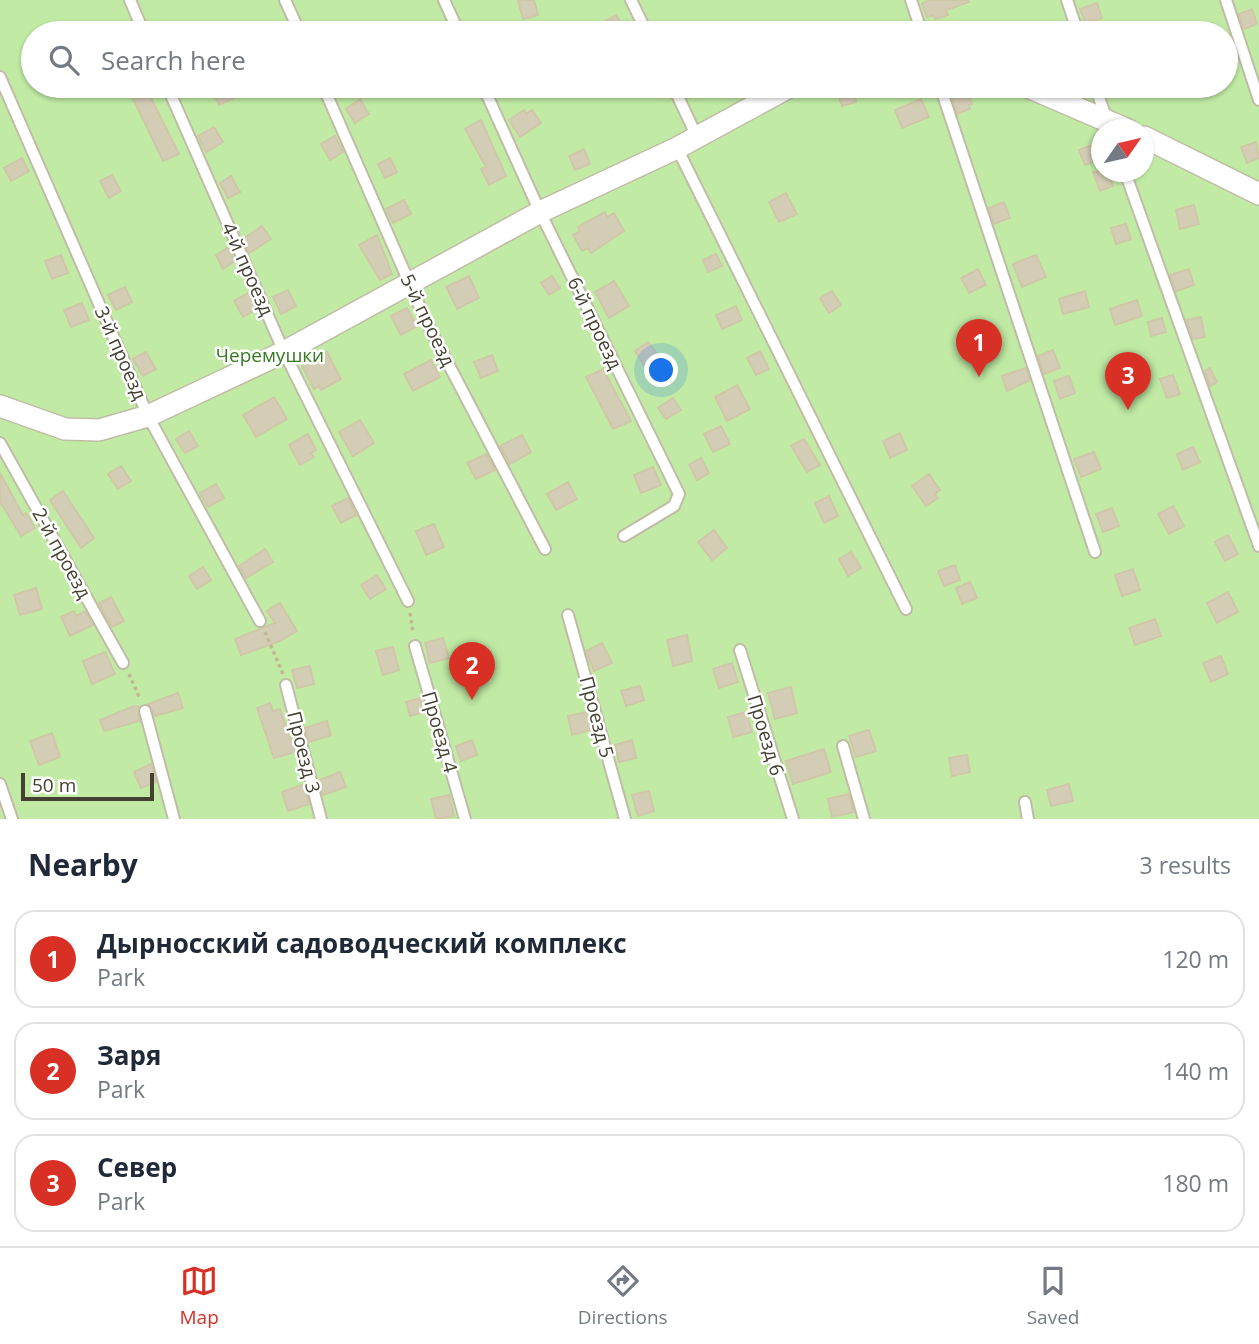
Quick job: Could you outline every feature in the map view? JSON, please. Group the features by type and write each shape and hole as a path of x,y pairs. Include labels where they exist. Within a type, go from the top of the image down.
{"street":[{"path":"2,410 65,429 99,430 148,416 284,352 409,281 540,212 677,148 769,98"},
{"path":"1052,98 1097,119"},
{"path":"1154,142 1259,194"}],"lane":[{"path":"130,0 139,21"},
{"path":"285,0 295,21"},
{"path":"444,0 454,21"},
{"path":"631,0 642,21"},
{"path":"911,0 918,21"},
{"path":"1067,0 1074,21"},
{"path":"1226,0 1233,21"},
{"path":"1238,36 1259,100"},
{"name":"3-й проезд","path":"0,77 148,416 260,621"},
{"name":"4-й проезд","path":"172,98 284,352 408,601"},
{"name":"5-й проезд","path":"328,98 426,321 545,549"},
{"name":"6-й проезд","path":"488,98 540,212 679,494 674,506 624,536"},
{"path":"679,98 697,137"},
{"path":"944,98 1095,552"},
{"path":"1099,98 1106,119"},
{"path":"677,148 906,609"},
{"path":"1129,182 1259,546"},
{"name":"2-й проезд","path":"0,443 123,663"},
{"name":"Проезд 5","path":"569,615 625,819"},
{"name":"Проезд 4","path":"415,646 465,819"},
{"name":"Проезд 6","path":"740,650 793,819"},
{"name":"Проезд 3","path":"286,685 321,819"},
{"path":"145,711 174,819"},
{"path":"843,746 864,819"},
{"path":"0,784 12,819"},
{"path":"1025,802 1028,819"}],"path":[{"path":"408,601 415,646"},
{"path":"260,621 276,653 286,685"},
{"path":"123,663 145,711"}],"green space":[{"name":"Черемушки","path":"0,0 1259,0 1259,819 0,819"}],"building":[{"path":"518,0 534,0 538,15 523,19"},
{"path":"928,0 969,2 946,10 948,15 935,19 933,15 927,17 922,4"},
{"path":"1097,3 1102,18 1085,21 1080,9"},
{"path":"1252,9 1257,24 1244,29 1239,14"},
{"path":"616,15 620,21 606,21"},
{"path":"133,98 151,98 179,154 163,161"},
{"path":"216,98 234,98 219,105"},
{"path":"839,98 855,98 856,102 842,106"},
{"path":"953,98 970,98 970,109 957,114"},
{"path":"360,99 369,114 355,123 346,109"},
{"path":"921,99 929,117 902,128 895,110"},
{"path":"524,110 526,114 532,110 541,123 520,137 509,120"},
{"path":"481,120 506,176 489,185 481,169 486,167 465,129"},
{"path":"214,127 223,142 206,152 198,136"},
{"path":"335,136 343,152 330,160 321,144"},
{"path":"1256,142 1259,158 1247,163 1241,147"},
{"path":"1091,145 1091,163 1085,165 1079,150"},
{"path":"584,149 590,164 575,170 569,156"},
{"path":"22,158 29,171 11,181 4,168"},
{"path":"390,158 397,172 385,178 378,164"},
{"path":"112,175 121,191 109,198 100,181"},
{"path":"231,176 240,192 228,198 220,183"},
{"path":"1097,182 1112,182 1113,186 1100,191"},
{"path":"786,193 797,214 779,222 769,202"},
{"path":"404,200 411,214 393,223 386,209"},
{"path":"1004,202 1010,218 994,224 989,208"},
{"path":"1194,205 1199,224 1180,229 1176,210"},
{"path":"605,212 607,217 614,213 624,231 591,253 588,248 582,251 573,235 580,231 578,227"},
{"path":"1126,224 1131,239 1116,244 1111,228"},
{"path":"262,226 271,239 249,253 243,239"},
{"path":"377,235 392,274 380,280 359,245"},
{"path":"229,247 235,261 223,269 216,255"},
{"path":"716,254 722,266 708,272 703,260"},
{"path":"61,255 68,273 52,279 45,261"},
{"path":"1036,255 1046,277 1022,287 1013,264"},
{"path":"978,269 986,285 969,293 961,278"},
{"path":"1189,269 1194,285 1176,291 1170,275"},
{"path":"469,276 479,298 457,309 446,287"},
{"path":"552,276 560,288 549,295 541,283"},
{"path":"614,281 629,306 609,318 595,292"},
{"path":"125,287 132,302 116,310 108,295"},
{"path":"288,290 296,306 281,314 273,297"},
{"path":"832,291 841,305 829,313 820,298"},
{"path":"1085,291 1089,307 1063,314 1059,299"},
{"path":"248,293 257,309 243,317 234,301"},
{"path":"1137,300 1142,316 1115,325 1110,309"},
{"path":"82,303 89,320 71,327 64,310"},
{"path":"736,306 742,320 722,329 716,315"},
{"path":"407,308 417,326 401,335 391,316"},
{"path":"1201,317 1205,337 1193,339 1186,320"},
{"path":"1162,318 1166,332 1151,336 1148,322"},
{"path":"648,342 658,355 644,365 635,351"},
{"path":"1053,350 1060,368 1044,374 1038,356"},
{"path":"760,351 769,369 756,375 747,358"},
{"path":"146,352 156,369 143,376 133,359"},
{"path":"327,352 341,379 321,390 319,386 314,389 302,366"},
{"path":"492,355 498,371 481,378 474,362"},
{"path":"431,360 440,377 413,391 404,374"},
{"path":"1026,368 1030,380 1007,391 1002,376"},
{"path":"1210,368 1217,382 1210,386 1205,371"},
{"path":"603,369 631,421 613,429 586,377"},
{"path":"1173,375 1180,394 1167,398 1160,379"},
{"path":"1069,376 1075,393 1060,399 1054,381"},
{"path":"737,385 750,409 727,421 715,397"},
{"path":"274,397 287,419 256,437 243,415"},
{"path":"673,398 681,410 666,419 658,408"},
{"path":"360,420 374,443 353,456 339,432"},
{"path":"721,426 730,444 713,452 704,434"},
{"path":"189,431 198,446 185,453 176,439"},
{"path":"900,433 907,450 890,458 883,441"},
{"path":"308,434 316,450 311,453 314,457 300,465 289,445"},
{"path":"522,435 531,452 510,464 500,446"},
{"path":"804,439 820,465 807,472 791,446"},
{"path":"1193,447 1200,462 1183,470 1177,454"},
{"path":"1094,452 1101,469 1081,477 1074,459"},
{"path":"486,454 495,470 476,479 467,463"},
{"path":"701,458 709,473 697,480 689,465"},
{"path":"121,466 131,481 118,489 108,474"},
{"path":"653,467 661,485 641,493 634,475"},
{"path":"0,473 23,515 26,513 35,528 21,536 0,502"},
{"path":"929,474 940,490 935,494 938,498 926,506 912,486"},
{"path":"568,482 577,499 556,510 547,494"},
{"path":"216,484 224,498 208,507 200,493"},
{"path":"63,491 94,538 81,548 50,500"},
{"path":"829,496 838,516 824,523 815,503"},
{"path":"348,498 356,515 341,523 332,506"},
{"path":"1173,506 1184,526 1169,534 1158,514"},
{"path":"1112,508 1119,526 1103,532 1096,514"},
{"path":"434,524 444,547 426,555 416,531"},
{"path":"714,530 727,548 712,560 698,542"},
{"path":"1228,535 1238,554 1225,561 1215,542"},
{"path":"265,549 273,562 246,578 239,566"},
{"path":"851,552 861,568 848,576 839,559"},
{"path":"955,565 960,580 944,586 938,571"},
{"path":"203,567 211,580 197,589 189,576"},
{"path":"1133,569 1140,590 1122,596 1115,575"},
{"path":"377,575 386,589 370,599 361,585"},
{"path":"970,582 977,598 962,604 956,588"},
{"path":"36,588 42,609 20,615 14,595"},
{"path":"1228,592 1238,612 1217,623 1207,603"},
{"path":"111,597 124,621 112,627 99,603"},
{"path":"280,603 297,631 280,641 241,655 235,639 275,623 267,611"},
{"path":"74,611 76,616 85,611 93,625 70,636 61,617"},
{"path":"1155,619 1161,636 1135,645 1129,628"},
{"path":"687,635 692,661 673,666 667,640"},
{"path":"443,638 449,658 430,663 425,643"},
{"path":"602,643 612,663 594,671 586,651"},
{"path":"393,647 399,670 383,675 376,651"},
{"path":"105,652 115,674 92,684 83,661"},
{"path":"1221,656 1228,674 1211,682 1203,663"},
{"path":"732,663 738,682 719,688 713,669"},
{"path":"310,666 314,684 297,688 292,670"},
{"path":"640,686 644,700 626,706 621,691"},
{"path":"791,687 797,713 775,719 768,693"},
{"path":"178,693 183,708 155,716 148,704"},
{"path":"421,698 425,712 410,716 406,702"},
{"path":"270,703 273,711 280,709 295,752 274,758 257,708"},
{"path":"134,706 139,707 139,721 104,731 100,720"},
{"path":"586,712 591,730 572,735 568,716"},
{"path":"746,712 752,732 733,737 728,717"},
{"path":"327,721 331,735 309,742 305,728"},
{"path":"869,730 876,751 856,757 849,736"},
{"path":"52,733 60,757 39,765 30,741"},
{"path":"472,740 477,755 461,761 456,746"},
{"path":"632,740 636,758 619,762 615,745"},
{"path":"824,749 831,772 793,784 786,761"},
{"path":"967,755 970,772 952,776 949,758"},
{"path":"151,764 156,782 141,788 134,772"},
{"path":"340,772 346,787 323,795 319,780"},
{"path":"304,784 309,804 288,811 282,792"},
{"path":"1069,784 1073,801 1051,806 1047,790"},
{"path":"649,791 654,811 638,816 632,795"},
{"path":"849,794 854,812 832,817 828,799"},
{"path":"449,795 454,816 436,819 431,799"}],"place":[{"name":"Дырносский садоводческий комплекс","path":"979,377"},
{"name":"Север","path":"1128,410"},
{"name":"Заря","path":"472,700"}]}
